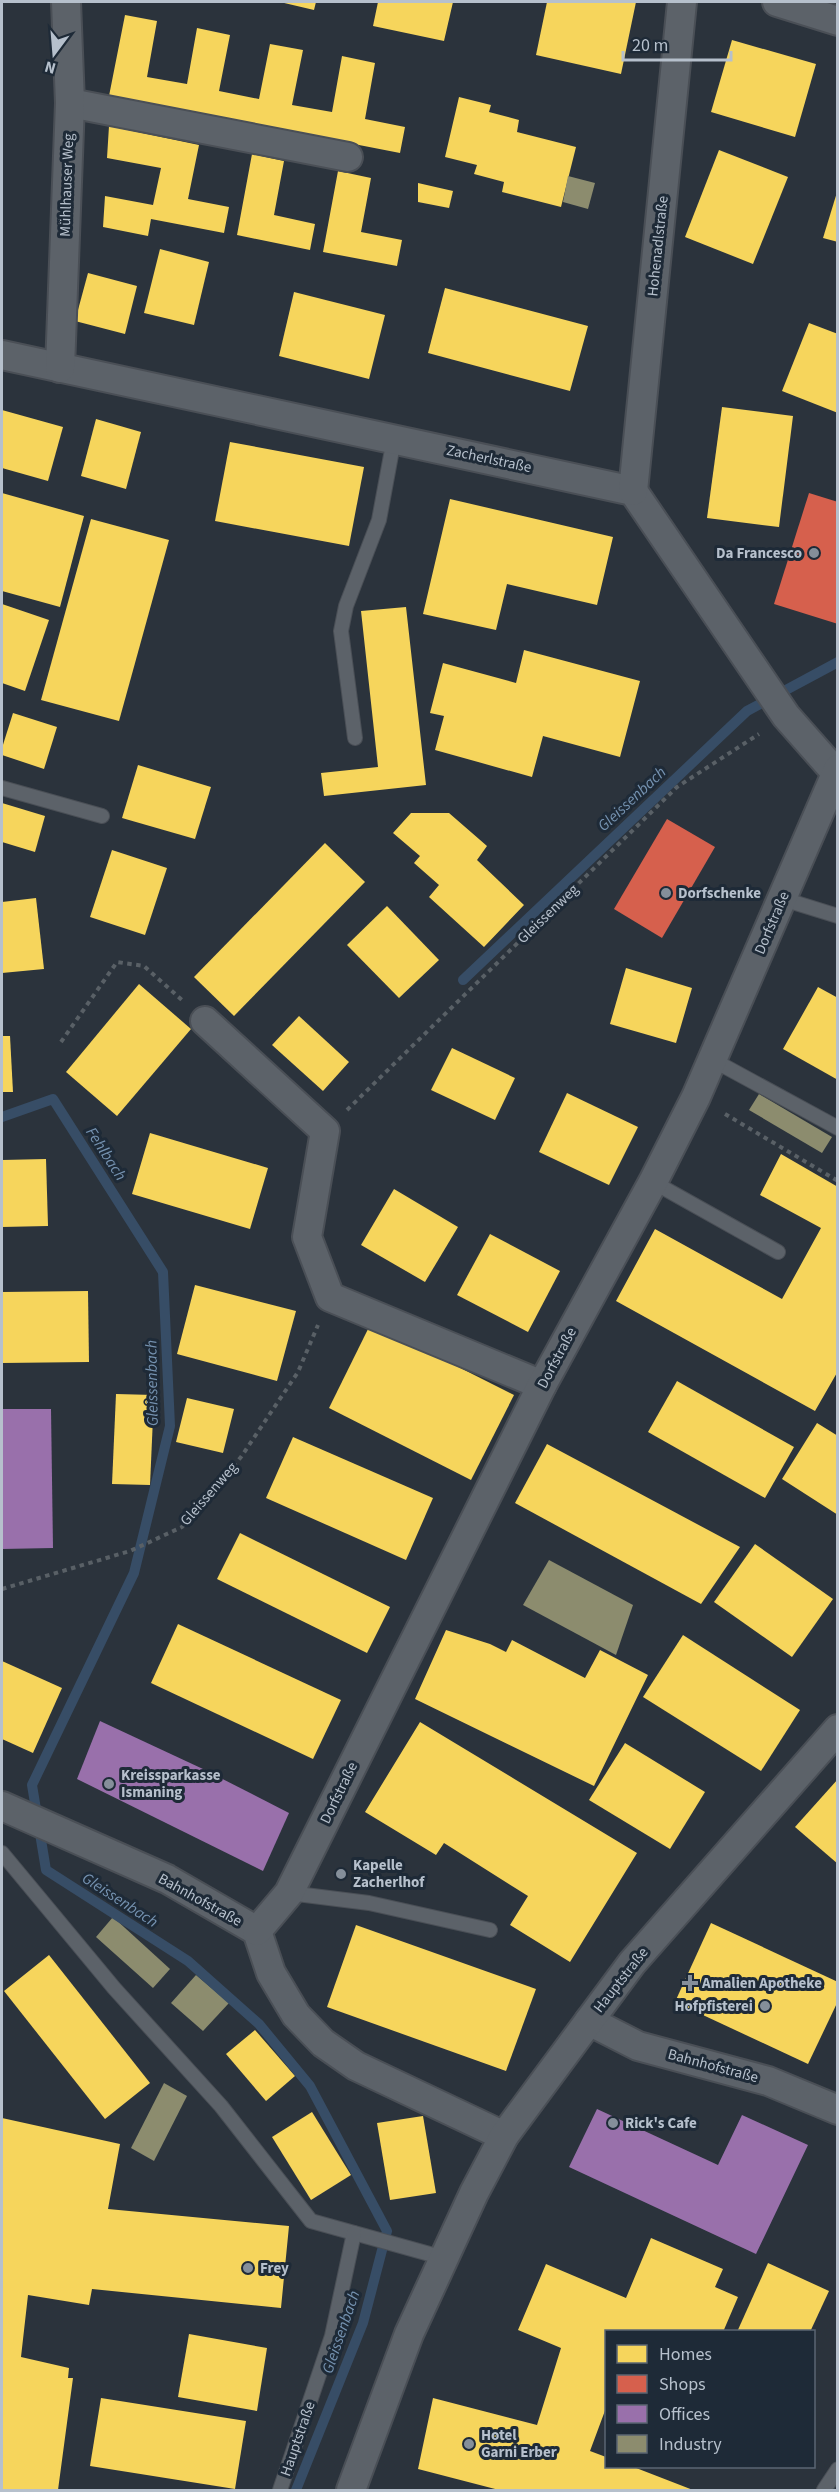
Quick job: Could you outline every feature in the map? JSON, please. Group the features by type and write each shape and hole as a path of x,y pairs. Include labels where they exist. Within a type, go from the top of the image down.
{"street":[{"name":"Mühlhauser Weg","path":"60,368 70,103 66,2"},
{"name":"Hohenadlstraße","path":"633,491 682,2"},
{"path":"777,2 837,21"},
{"path":"70,103 348,157"},
{"name":"Zacherlstraße","path":"2,355 633,491"},
{"path":"633,491 776,702 837,769"},
{"name":"Dorfstraße","path":"257,1931 289,1893 542,1385 653,1182 696,1096 783,899 837,769"},
{"path":"205,1021 325,1131 308,1237 330,1297 542,1385"},
{"name":"Hauptstraße","path":"351,2490 409,2334 504,2136 632,1963 837,1729"},
{"name":"Bahnhofstraße","path":"7,1808 167,1879 257,1931 271,1973 296,2015 323,2043 356,2066 504,2136"},
{"name":"Bahnhofstraße","path":"589,2021 638,2046 768,2081 837,2110"}],"lane":[{"path":"355,738 342,630 346,606 379,520 394,439"},
{"path":"2,788 102,816"},
{"path":"783,899 837,916"},
{"path":"713,1060 837,1128"},
{"path":"653,1182 778,1252"},
{"path":"2,1853 114,1988 221,2106 311,2221 444,2258"},
{"path":"289,1893 369,1903 490,1930"},
{"name":"Hauptstraße","path":"280,2490 332,2336 354,2233"},
{"path":"824,2490 837,2469"}],"path":[{"name":"Gleissenweg","path":"325,1131 677,787 776,702"},
{"path":"61,1042 117,962 144,966 205,1021"},
{"path":"696,1096 837,1181"},
{"name":"Gleissenweg","path":"2,1590 130,1551 182,1527 242,1457 298,1372 330,1297"}],"building: Homes":[{"path":"280,2 316,2 314,10"},
{"path":"378,2 453,2 444,41 373,26"},
{"path":"547,2 636,2 621,74 536,55"},
{"path":"125,15 157,21 147,77 187,84 197,28 230,35 219,91 259,99 270,44 303,50 292,105 332,112 342,56 375,63 365,119 405,127 400,153 109,96"},
{"path":"732,40 816,64 795,137 711,112"},
{"path":"459,97 491,105 489,112 519,120 517,132 576,147 561,207 502,192 504,182 474,174 477,165 445,157"},
{"path":"109,126 199,145 188,199 229,207 224,233 151,219 148,236 103,227 105,196 153,205 161,168 107,158"},
{"path":"719,150 788,177 753,264 685,237"},
{"path":"252,154 284,161 274,215 315,224 310,250 237,235"},
{"path":"338,171 371,178 361,232 402,240 397,266 323,252"},
{"path":"418,183 453,191 449,208 418,202"},
{"path":"838,189 838,242 823,238"},
{"path":"160,249 209,262 194,325 144,313"},
{"path":"88,273 137,286 125,334 75,321"},
{"path":"445,288 588,326 570,391 428,353"},
{"path":"294,292 385,315 369,379 279,356"},
{"path":"809,323 838,334 838,413 782,391"},
{"path":"722,407 793,416 779,527 707,518"},
{"path":"2,410 63,427 48,481 2,468"},
{"path":"96,419 141,432 126,489 81,476"},
{"path":"230,442 364,467 349,546 215,521"},
{"path":"2,493 84,516 60,607 2,591"},
{"path":"450,499 613,537 597,605 507,584 496,630 423,614"},
{"path":"91,519 169,540 119,721 41,700"},
{"path":"2,604 49,620 25,691 2,683"},
{"path":"406,607 426,785 324,796 321,773 378,767 361,611"},
{"path":"524,650 640,681 620,757 543,736 532,777 435,750 444,716 430,713 443,663 516,683"},
{"path":"13,713 57,727 44,769 2,755"},
{"path":"138,765 211,787 195,839 122,818"},
{"path":"2,803 45,816 35,852 2,842"},
{"path":"411,813 449,813 487,846 477,860 524,905 484,947 429,897 439,885 414,863 420,856 393,833"},
{"path":"325,843 365,882 234,1016 194,977"},
{"path":"112,850 167,868 145,935 90,917"},
{"path":"36,898 44,969 2,973 2,902"},
{"path":"387,906 439,960 399,998 347,945"},
{"path":"626,968 692,988 676,1043 610,1024"},
{"path":"139,984 191,1029 117,1116 66,1072"},
{"path":"818,987 838,998 838,1080 783,1049"},
{"path":"299,1016 349,1062 323,1091 272,1045"},
{"path":"2,1036 10,1036 13,1092 2,1092"},
{"path":"452,1048 515,1078 495,1120 431,1090"},
{"path":"567,1093 638,1127 609,1185 539,1152"},
{"path":"150,1133 268,1168 250,1229 132,1194"},
{"path":"781,1154 838,1187 838,1371 815,1411 616,1301 655,1229 782,1299 821,1228 760,1195"},
{"path":"46,1159 48,1226 2,1227 2,1160"},
{"path":"394,1189 458,1227 425,1282 361,1245"},
{"path":"490,1234 560,1271 528,1332 457,1295"},
{"path":"195,1285 296,1311 277,1381 177,1354"},
{"path":"88,1291 89,1362 2,1363 2,1292"},
{"path":"371,1323 514,1395 471,1480 329,1408"},
{"path":"677,1381 794,1447 765,1498 648,1432"},
{"path":"116,1394 154,1395 150,1485 112,1484"},
{"path":"187,1398 234,1409 223,1453 176,1442"},
{"path":"817,1423 838,1436 838,1515 782,1479"},
{"path":"293,1437 433,1498 406,1560 266,1498"},
{"path":"547,1444 740,1547 701,1604 515,1503"},
{"path":"240,1533 390,1607 367,1653 217,1579"},
{"path":"755,1544 833,1599 792,1657 714,1602"},
{"path":"178,1624 341,1700 313,1759 151,1683"},
{"path":"446,1630 490,1644 506,1652 512,1640 585,1678 600,1650 648,1675 594,1786 415,1699"},
{"path":"683,1635 800,1710 761,1771 643,1697"},
{"path":"2,1661 62,1688 33,1753 2,1739"},
{"path":"420,1722 637,1853 570,1962 510,1925 528,1896 444,1843 436,1855 365,1812"},
{"path":"625,1743 705,1792 670,1849 589,1800"},
{"path":"838,1779 838,1864 795,1827"},
{"path":"711,1923 838,1982 838,2001 808,2064 675,2002"},
{"path":"356,1925 536,1989 506,2071 327,2007"},
{"path":"49,1955 150,2083 105,2119 4,1991"},
{"path":"255,2030 295,2076 266,2101 226,2054"},
{"path":"312,2112 351,2175 311,2200 272,2137"},
{"path":"423,2116 436,2193 390,2200 377,2123"},
{"path":"2,2118 120,2144 108,2209 289,2226 281,2308 92,2289 89,2305 28,2295 21,2357 69,2368 68,2378 73,2378 58,2490 2,2490"},
{"path":"651,2238 723,2269 715,2287 738,2297 724,2330 605,2330 605,2411 590,2451 605,2457 605,2468 636,2468 693,2490 499,2490 418,2469 433,2398 537,2425 561,2348 518,2330 546,2264 626,2298"},
{"path":"768,2263 829,2291 811,2330 738,2330"},
{"path":"189,2334 267,2348 257,2411 178,2397"},
{"path":"101,2398 246,2421 235,2489 90,2466"}],"building: Shops":[{"name":"Da Francesco","path":"809,493 838,502 838,624 774,604"},
{"path":"667,819 715,847 662,938 614,909"}],"building: Offices":[{"path":"2,1409 51,1409 53,1548 2,1549"},
{"path":"100,1721 203,1769 289,1813 263,1871 77,1779"},
{"path":"597,2109 718,2165 742,2115 808,2145 756,2254 569,2167"}],"building: Industry":[{"path":"568,176 595,183 588,209 563,202"},
{"path":"759,1094 832,1137 822,1153 749,1110"},
{"path":"549,1560 633,1605 616,1655 523,1605"},
{"path":"113,1917 170,1969 153,1988 96,1937"},
{"path":"196,1975 229,2003 203,2031 171,2003"},
{"path":"164,2083 187,2096 154,2161 131,2148"}],"waterway":[{"name":"Gleissenbach","path":"463,980 747,711 838,662"},
{"name":"Gleissenbach","path":"2,1117 53,1099 163,1272 170,1426 134,1573 32,1785 46,1870 188,1961 259,2024 310,2086 387,2231 363,2323 296,2490"}],"place":[{"name":"Da Francesco","path":"814,553"},
{"name":"Dorfschenke","path":"666,893"},
{"name":"Kreissparkasse Ismaning","path":"109,1784"},
{"name":"Kapelle Zacherlhof","path":"341,1874"},
{"name":"Amalien Apotheke","path":"690,1983"},
{"name":"Hofpfisterei","path":"765,2006"},
{"name":"Rick's Cafe","path":"613,2123"},
{"name":"Frey","path":"248,2268"},
{"name":"Hotel Garni Erber","path":"469,2444"}],"water label":[{"name":"Fehlbach","path":"106,1154"}]}
